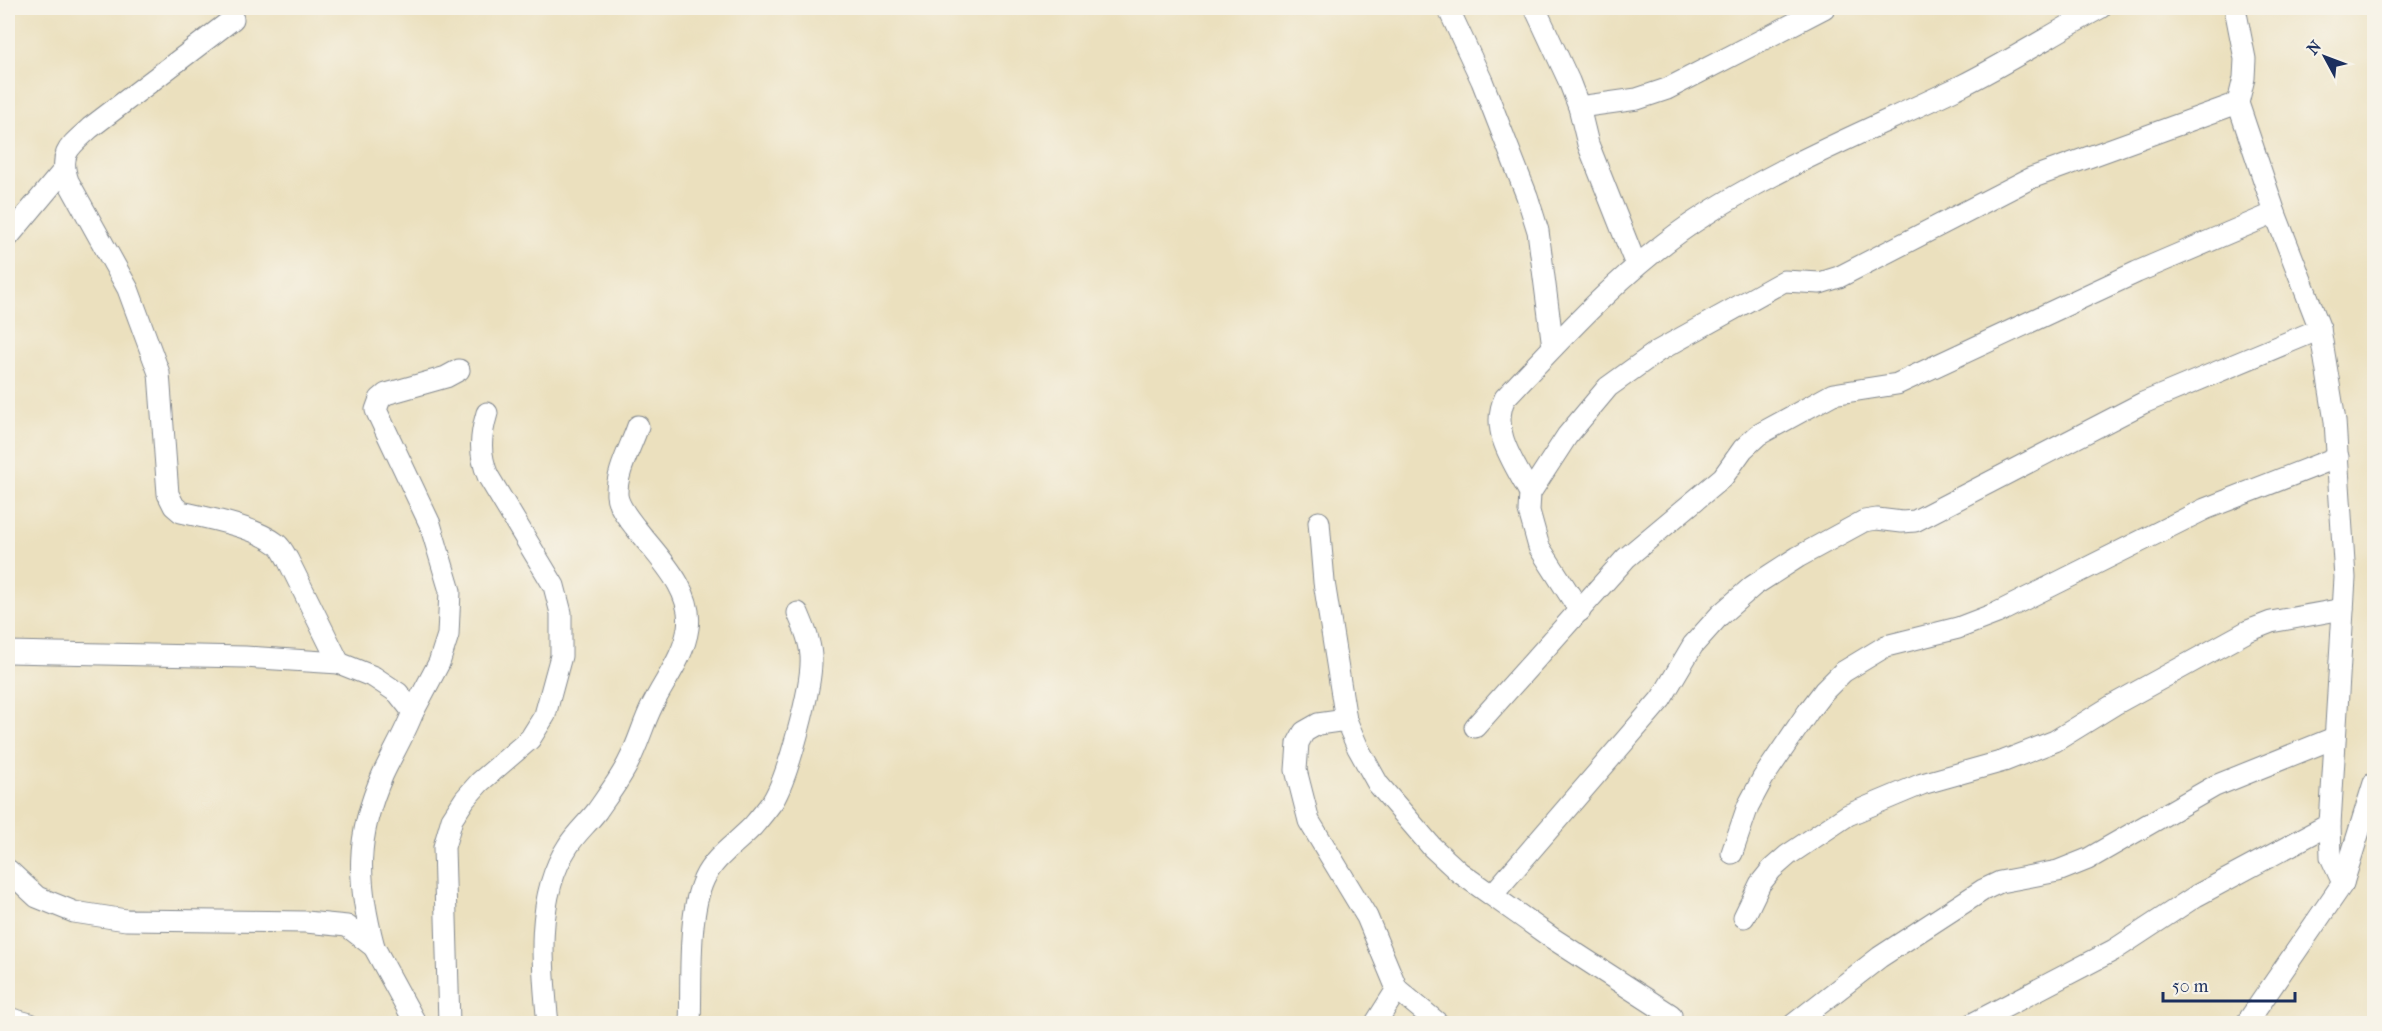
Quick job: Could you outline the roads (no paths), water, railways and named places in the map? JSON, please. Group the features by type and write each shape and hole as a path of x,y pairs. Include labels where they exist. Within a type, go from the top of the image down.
{"street":[{"path":"1448,8 1482,81 1527,196 1538,231 1553,347"},
{"path":"1535,8 1579,106 1588,144 1636,265"},
{"path":"1579,106 1637,99 1667,89 1824,8"},
{"path":"1530,493 1501,436 1500,408 1505,398 1553,347 1636,265 1691,224 1787,167 1963,85 2100,8"},
{"path":"2235,8 2245,59 2244,78 2238,103 2275,213 2320,329 2335,421 2345,578 2330,824 2331,857 2343,882"},
{"path":"233,20 90,128 70,147 64,157 64,170 128,289 159,373 168,494 174,506 181,512 247,530 279,546 339,663"},
{"path":"1580,611 1539,547 1529,511 1530,493 1567,436 1608,387 1658,351 1784,281 1820,283 1839,277 2031,178 2238,103"},
{"path":"8,237 64,170"},
{"path":"1475,727 1626,558 1723,477 1743,449 1758,435 1833,394 1897,384 2137,272 2275,213"},
{"path":"1493,894 1661,699 1693,645 1720,615 1753,586 1798,557 1864,521 1877,519 1915,521 2143,403 2320,329"},
{"path":"417,1023 374,947 363,902 361,841 382,776 439,663 448,635 450,591 430,524 376,410 380,399 386,394 447,377 459,370"},
{"path":"449,1023 444,847 452,819 480,782 530,738 544,715 561,656 561,613 554,586 488,477 482,462 481,432 487,413"},
{"path":"548,1023 544,992 544,928 551,884 561,857 597,811 629,761 651,707 681,655 689,627 686,602 678,582 625,514 617,497 618,481 638,426"},
{"path":"1732,853 1748,806 1763,778 1824,691 1844,672 1886,646 1958,628 1997,612 2205,509 2338,457"},
{"path":"1319,522 1324,582 1346,720 1373,775 1432,848 1459,872 1552,938 1671,1015"},
{"path":"1744,917 1760,884 1772,869 1788,855 1848,815 1922,784 2004,761 2055,741 2124,699 2248,631 2271,622 2343,609"},
{"path":"690,1023 694,917 697,896 705,877 721,855 753,826 773,800 793,750 808,684 811,658 808,638 798,613"},
{"path":"8,652 245,657 339,663 374,677 398,693 413,712"},
{"path":"1346,720 1318,724 1304,732 1298,743 1296,770 1309,821 1367,917 1397,989 1439,1023"},
{"path":"1794,1023 1880,957 1983,890 2000,882 2058,871 2088,859 2216,786 2334,738"},
{"path":"2246,1023 2343,882 2374,783"},
{"path":"1972,1023 2114,950 2196,896 2330,824"},
{"path":"8,870 37,897 74,912 126,920 332,923 346,926 374,947"},
{"path":"1375,1023 1397,989"},
{"path":"8,1018 30,1023"}]}
